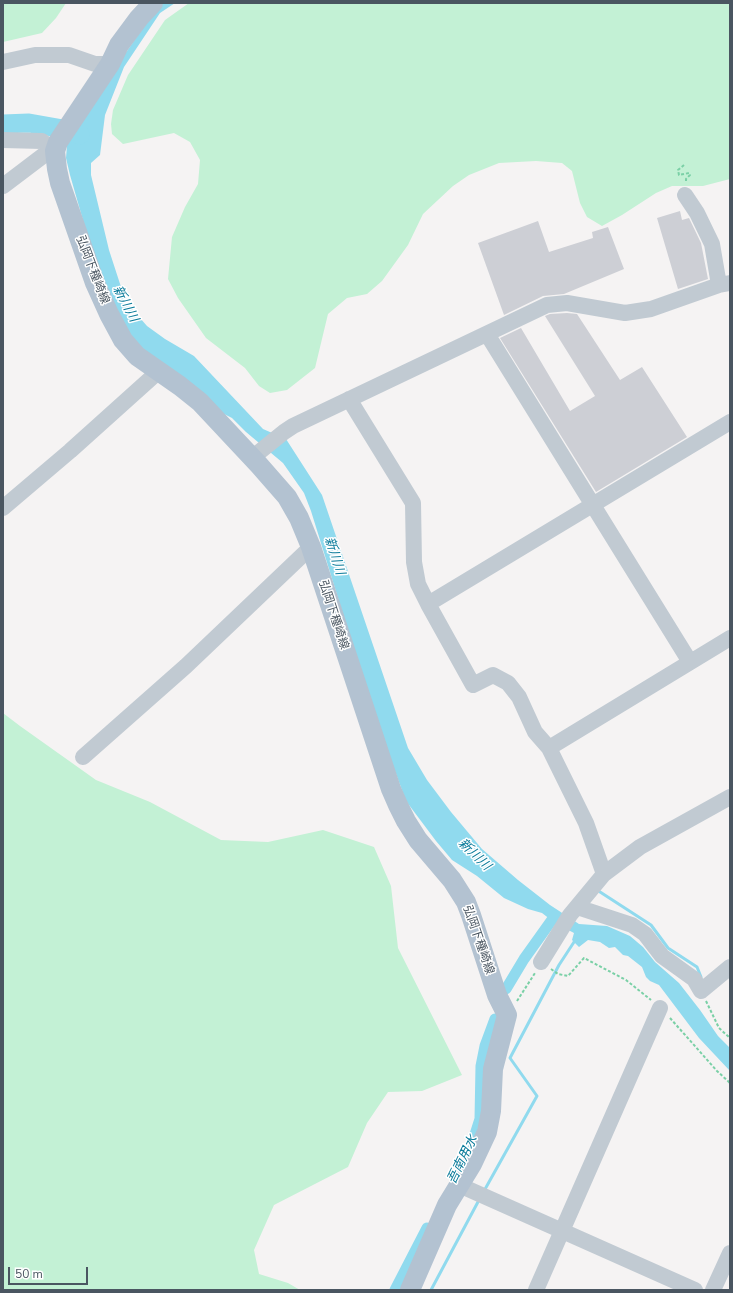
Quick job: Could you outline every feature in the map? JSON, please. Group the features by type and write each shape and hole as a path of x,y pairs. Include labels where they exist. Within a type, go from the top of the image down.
{"main road":[{"path":"57,146 72,120 110,64 119,45 153,3"},
{"name":"弘岡下種崎線","path":"57,146 56,169 60,183 95,283 108,314 123,340 137,356 200,402 256,456 287,497 299,518 391,789 406,821 418,840 452,880 466,902 497,995 507,1015"},
{"path":"410,1290 445,1210 483,1142 490,1123 493,1069 507,1015"}],"street":[{"path":"3,62 35,55 69,54 95,64 110,64"},
{"path":"3,140 42,141 57,146"},
{"path":"3,186 57,146"},
{"path":"256,456 284,432 349,399 547,305 567,303 625,313 651,309 725,284 712,244 698,213 685,195"},
{"path":"487,334 690,662"},
{"path":"3,508 159,372"},
{"path":"349,399 413,503 414,562 418,584 428,604 473,685 493,675 508,683 519,697 535,732 549,748 586,823 596,884"},
{"path":"428,604 593,506 730,422"},
{"path":"83,757 186,666 310,547"},
{"path":"549,748 730,638"},
{"path":"541,962 558,932 573,911 596,884 640,847 730,797"},
{"path":"573,911 632,925 645,934 662,956 694,979 701,991 730,967"},
{"path":"536,1290 660,1008"},
{"path":"459,1185 695,1290"},
{"path":"713,1290 730,1253"}],"path":[{"path":"684,165 678,170 679,175 689,173 690,175 686,179 685,195"},
{"path":"558,974 568,976 584,958 626,980 660,1008 717,1071 730,1083"},
{"path":"507,1015 521,996 541,962"},
{"path":"701,991 719,1028 730,1038"}],"green space":[{"path":"3,3 66,3 56,18 42,33 3,42"},
{"path":"189,3 730,3 730,179 703,186 672,186 656,193 602,226 587,217 580,203 572,171 562,163 536,161 499,163 469,175 453,186 423,214 408,245 382,281 367,294 347,298 328,314 315,368 287,390 270,393 259,386 245,368 206,338 178,298 168,279 172,237 185,207 198,184 200,160 190,142 174,133 123,144 112,134 111,124 113,110 128,75 165,20"},
{"path":"3,713 96,780 150,802 221,840 268,842 323,830 374,847 391,886 398,948 462,1075 422,1091 388,1092 367,1123 348,1167 274,1205 254,1250 259,1274 288,1283 300,1290 3,1290"}],"water":[{"name":"新川川","path":"160,3 175,3 160,13 124,67 105,115 100,155 91,163 91,175 109,250 122,290 133,310 147,326 165,339 194,356 263,429 286,439 322,495 408,748 427,780 451,812 482,849 550,905 579,924 607,926 630,936 643,947 655,962 679,983 718,1036 730,1048 730,1071 699,1038 659,985 650,981 646,977 642,967 628,956 623,955 615,947 609,948 600,942 588,940 579,947 572,940 574,933 555,923 542,913 528,909 504,898 477,876 452,860 436,841 406,801 375,717 311,511 304,493 283,463 246,432 232,418 220,412 134,342 99,276 66,158 67,145 98,93"}],"building":[{"path":"680,211 682,220 689,218 701,243 708,279 678,289 657,218"},
{"path":"538,221 549,252 593,238 592,232 608,227 624,269 564,294 543,296 504,315 478,243"},
{"path":"550,314 577,314 620,380 642,367 687,437 596,492 500,338 521,328 570,411 595,396 545,316"}],"waterway":[{"path":"3,124 29,123 63,129 80,135"},
{"path":"597,890 651,925 668,948 697,967 701,977"},
{"name":"吾南用水","path":"506,989 524,959 554,917"},
{"path":"484,1191 537,1096 510,1058 559,965 576,939"},
{"name":"吾南用水","path":"472,1144 480,1119 481,1066 485,1046 495,1019"},
{"path":"431,1290 479,1200"},
{"name":"吾南用水","path":"395,1290 427,1228"}]}
